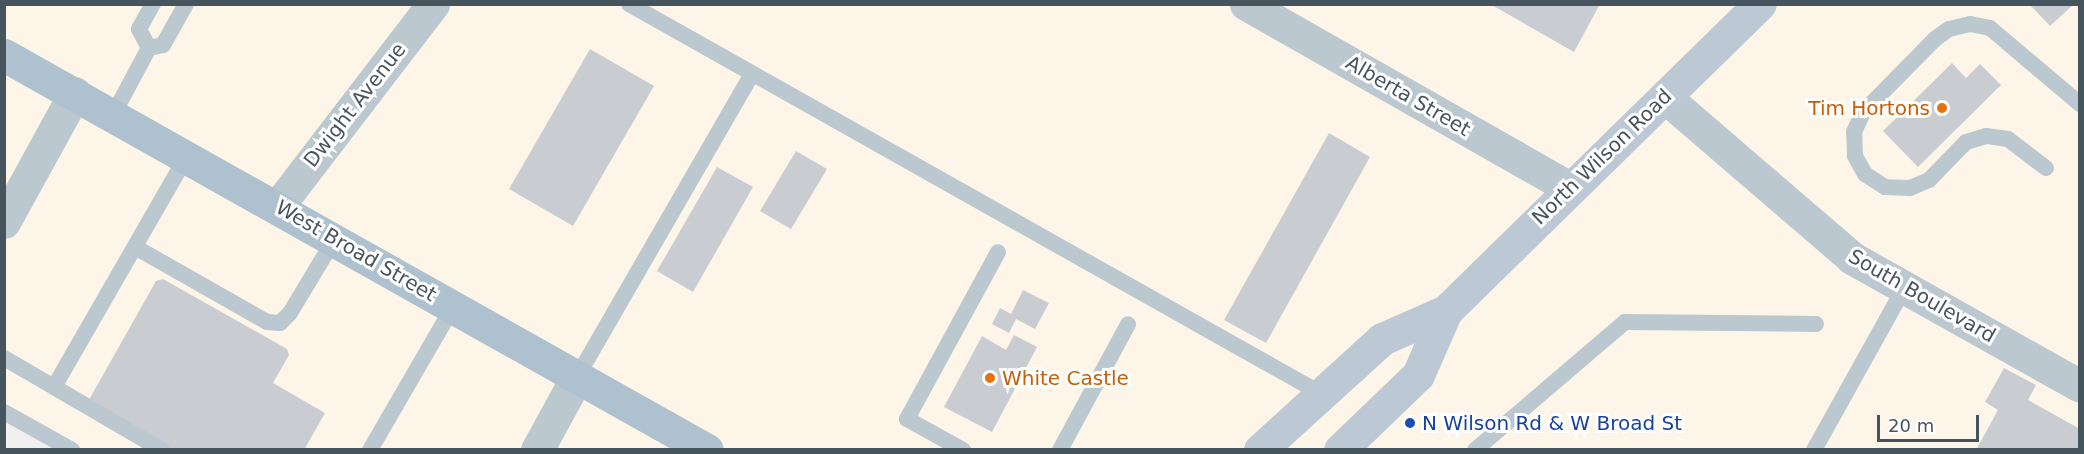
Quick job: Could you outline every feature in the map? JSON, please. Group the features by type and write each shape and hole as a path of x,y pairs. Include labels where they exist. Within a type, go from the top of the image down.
{"main road":[{"name":"North Wilson Road","path":"1260,450 1382,339 1446,311 1760,4"},
{"name":"West Broad Street","path":"4,55 278,206 707,450"},
{"name":"North Wilson Road","path":"1340,450 1418,375 1446,311"}],"street":[{"name":"Dwight Avenue","path":"278,206 433,4"},
{"name":"Alberta Street","path":"1246,4 1570,188"},
{"path":"7,211 75,93"},
{"name":"South Boulevard","path":"1665,97 1852,258 2079,386"},
{"path":"537,450 577,377"}],"lane":[{"path":"149,48 139,29 153,4"},
{"path":"113,115 149,48 163,45 186,4"},
{"path":"629,4 1320,393"},
{"path":"2046,168 2008,140 1986,136 1966,142 1929,180 1910,188 1885,187 1865,174 1855,156 1854,132 1864,111 1935,39 1949,29 1970,24 1990,28 2079,104"},
{"path":"577,377 752,74"},
{"path":"54,387 187,156"},
{"path":"135,248 264,328 280,323 290,313 334,238"},
{"path":"963,450 907,419 998,252"},
{"path":"1814,450 1904,288"},
{"path":"372,446 453,307"},
{"path":"1475,450 1625,322 1816,324"},
{"path":"1060,450 1128,324"},
{"path":"4,358 162,450"},
{"path":"4,412 72,450"}],"shaded area":[{"path":"5,5 2079,5 2079,449 73,450 5,411"}],"building":[{"path":"1490,4 1600,4 1574,52"},
{"path":"2030,5 2073,5 2050,26"},
{"path":"590,49 654,86 573,226 509,189"},
{"name":"Tim Hortons","path":"1952,63 1966,78 1980,64 2001,85 1918,167 1883,131"},
{"path":"1329,133 1370,157 1266,343 1224,320"},
{"path":"796,151 827,169 791,229 760,211"},
{"path":"717,167 753,187 693,292 657,271"},
{"path":"163,279 287,349 289,355 273,383 325,413 304,450 171,450 92,405 90,398 156,281"},
{"path":"1023,290 1049,303 1035,329 1016,319 1009,333 992,324 1000,308 1011,314"},
{"name":"White Castle","path":"1014,335 1037,347 992,432 944,407 982,336 1006,350"},
{"path":"2004,368 2036,385 2028,400 2080,429 2080,450 1976,450 1998,410 1985,402"}],"place":[{"name":"Tim Hortons","path":"1942,108"},
{"name":"White Castle","path":"990,378"},
{"name":"N Wilson Rd & W Broad St","path":"1410,423"}]}
